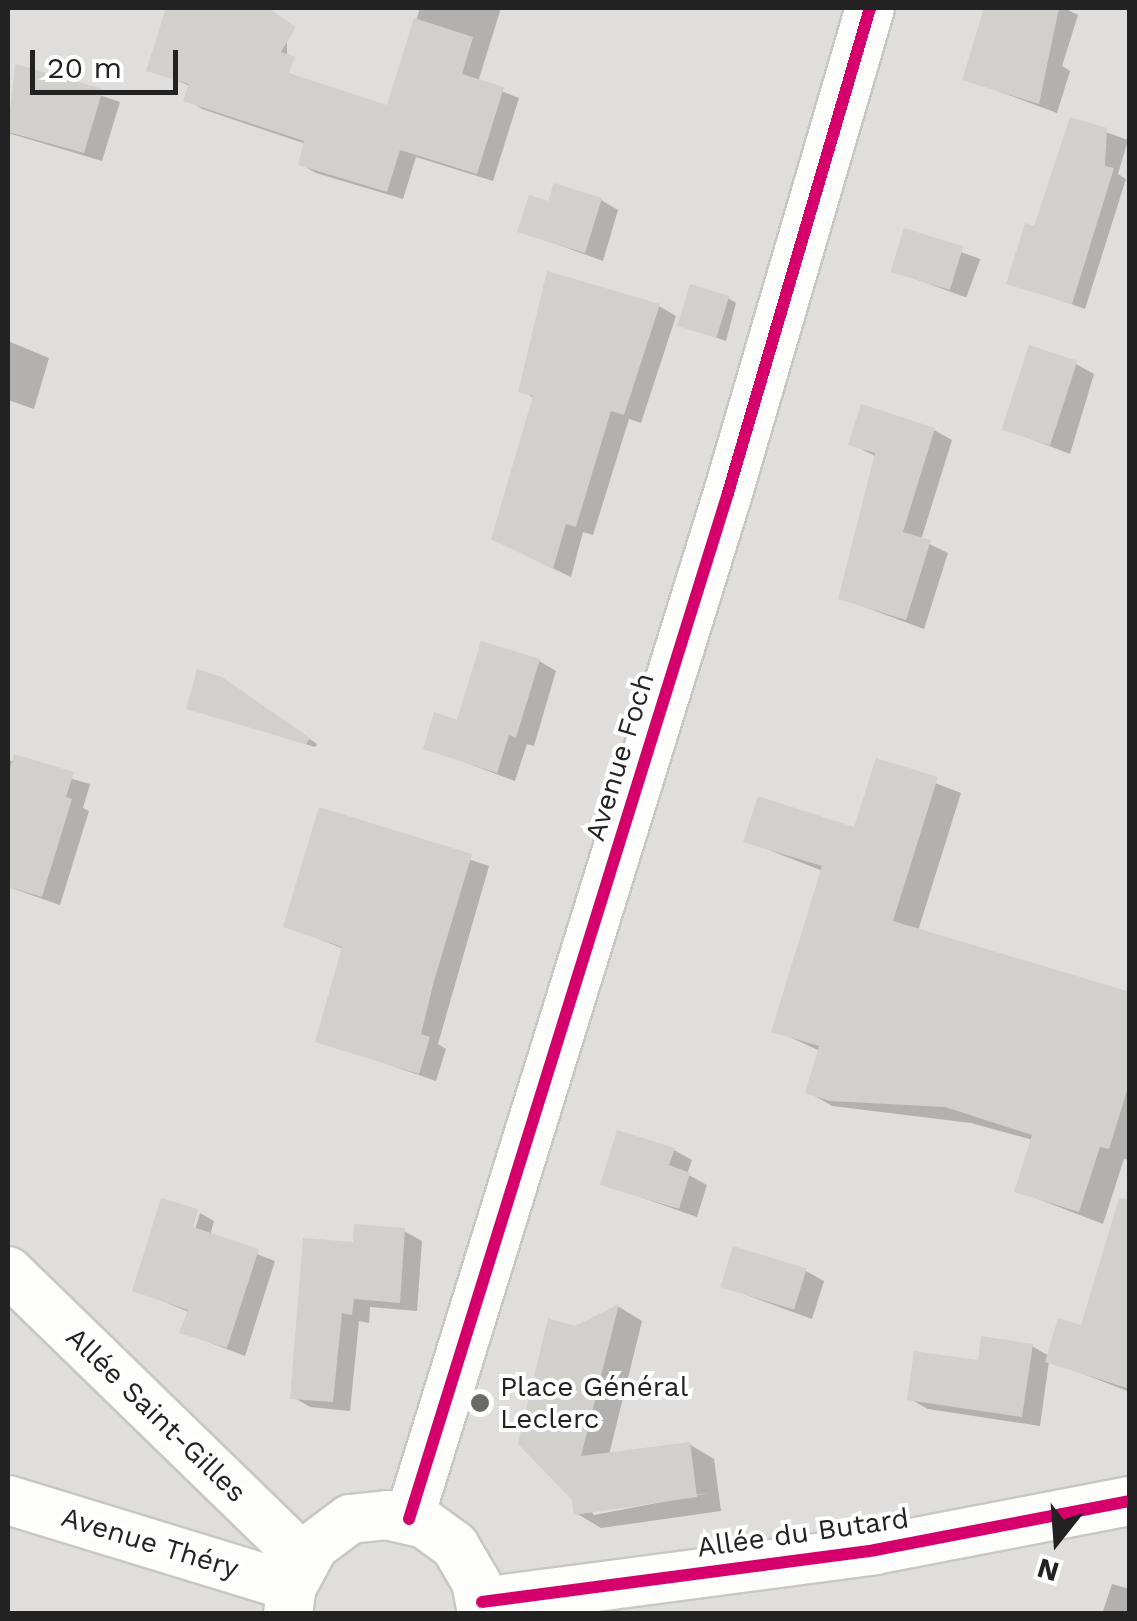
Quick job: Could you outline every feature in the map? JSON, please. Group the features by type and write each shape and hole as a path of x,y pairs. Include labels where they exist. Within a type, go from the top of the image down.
{"street":[{"name":"Avenue Foch","path":"409,1518 728,493 870,8"},
{"name":"Allée Saint-Gilles","path":"8,1271 294,1586"},
{"name":"Avenue Théry","path":"8,1500 294,1586"},
{"name":"Allée du Butard","path":"482,1608 875,1550 1130,1501"},
{"path":"294,1586 350,1519 409,1518 455,1546 482,1608"}],"shaded area":[{"path":"8,8 1129,8 1129,1613 8,1613"}],"building":[{"path":"166,8 268,8 296,27 281,52 295,57 289,73 387,105 414,18 473,37 462,74 504,87 477,174 400,150 387,192 298,165 304,141 183,101 189,84 146,71"},
{"path":"984,8 1059,8 1039,104 962,80"},
{"path":"15,64 103,89 84,153 8,132"},
{"path":"1070,117 1107,128 1105,166 1114,168 1072,304 1006,284 1025,223 1034,226"},
{"path":"554,183 602,198 585,253 517,232 529,195 548,201"},
{"path":"904,228 963,246 950,290 891,272"},
{"path":"547,271 660,304 624,415 611,411 576,527 566,524 553,569 491,539 533,396 518,392"},
{"path":"690,284 729,296 716,338 677,326"},
{"path":"1029,345 1078,361 1050,445 1001,430"},
{"path":"861,404 935,428 903,532 931,540 906,620 838,599 875,453 848,445"},
{"path":"481,641 540,659 516,738 509,735 497,773 423,749 434,712 457,720"},
{"path":"197,669 222,677 310,738 306,744 186,709"},
{"path":"14,754 74,772 66,797 72,799 42,897 8,887 8,776"},
{"path":"876,758 938,777 893,921 1130,992 1130,1081 1109,1149 1100,1147 1079,1212 1014,1192 1032,1135 945,1107 830,1101 805,1093 819,1046 771,1032 822,866 743,842 758,796 854,827"},
{"path":"319,807 472,854 421,1034 430,1037 419,1074 315,1042 342,947 283,927"},
{"path":"617,1130 675,1148 669,1165 690,1173 679,1209 600,1185"},
{"path":"161,1198 198,1209 193,1227 259,1249 227,1348 179,1333 188,1310 132,1291"},
{"path":"1119,1198 1130,1199 1130,1389 1045,1362 1058,1318 1081,1325"},
{"path":"354,1224 405,1228 400,1303 354,1299 352,1315 342,1313 333,1402 290,1399 303,1238 353,1242"},
{"path":"733,1246 807,1269 794,1310 720,1287"},
{"path":"619,1304 581,1456 690,1442 697,1497 574,1515 572,1500 518,1444 548,1318 575,1326"},
{"path":"981,1336 1033,1344 1022,1417 907,1400 914,1351 978,1360"}],"cycle path":[{"path":"409,1519 728,493 870,8"},
{"path":"482,1602 875,1550 1130,1501"}],"place":[{"name":"Place Général Leclerc","path":"480,1403"}]}
